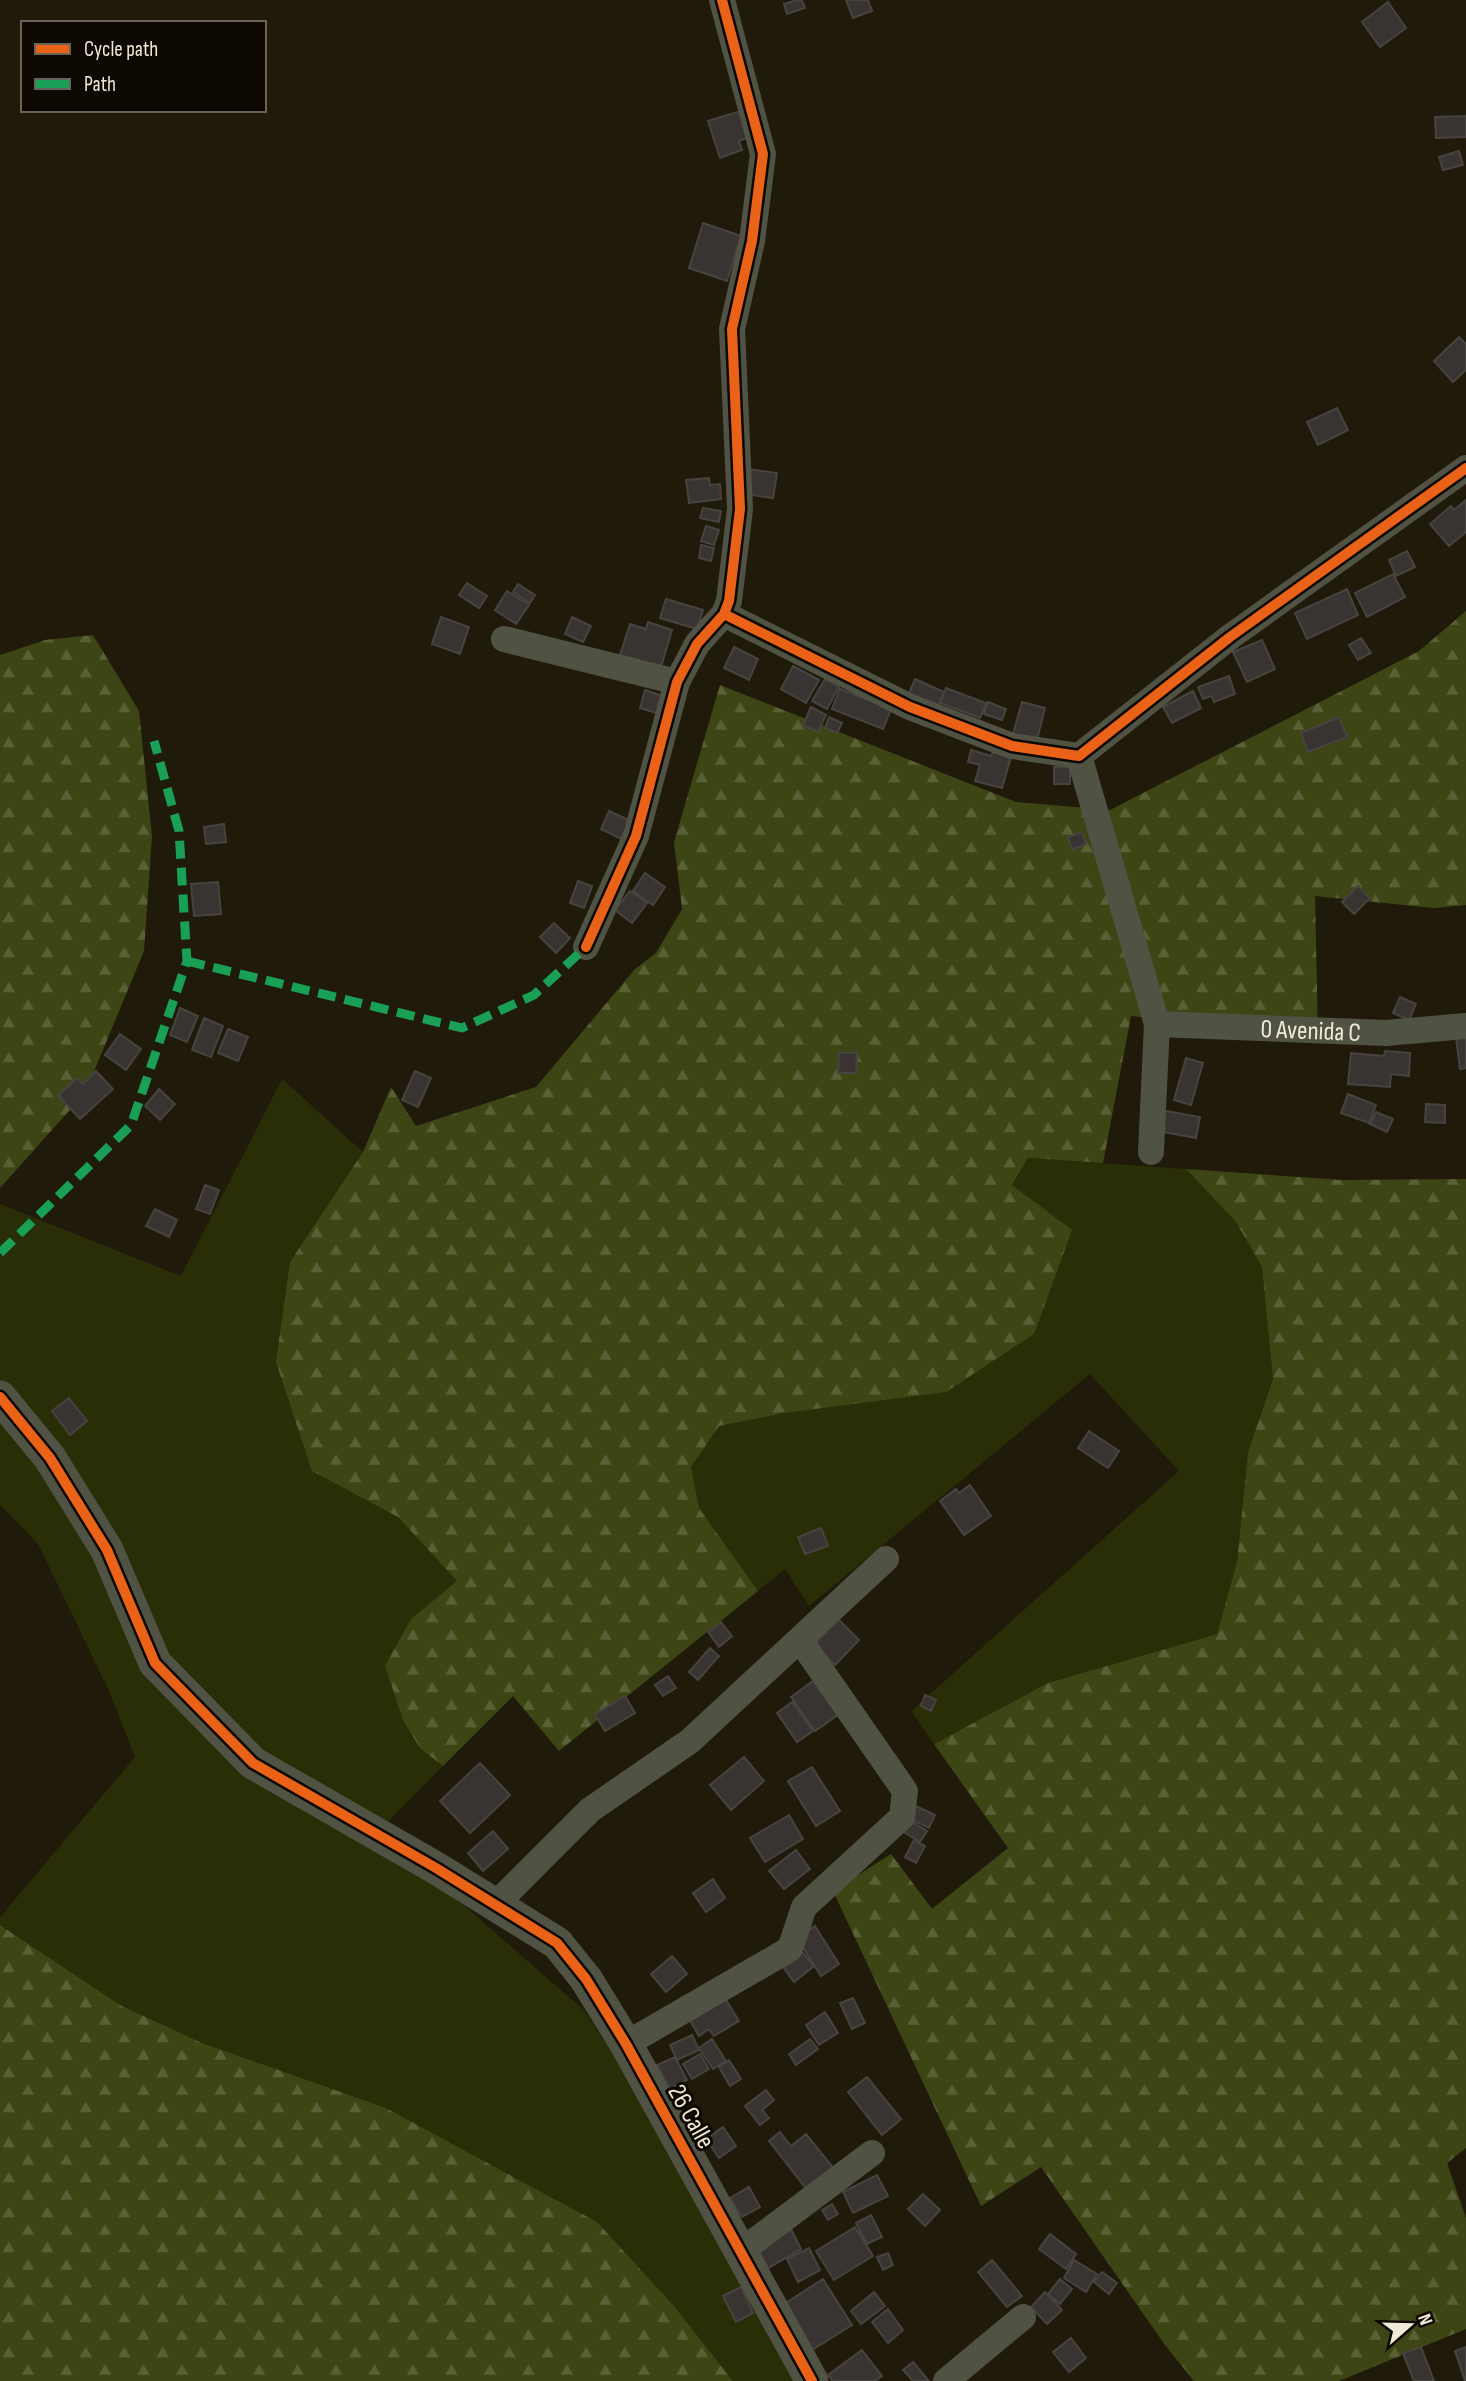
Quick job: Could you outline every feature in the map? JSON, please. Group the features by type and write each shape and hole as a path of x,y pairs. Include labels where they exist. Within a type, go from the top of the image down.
{"street":[{"path":"586,947 636,836 677,682 698,644 724,614 729,601 740,509 732,329 751,242 763,154 723,0"},
{"path":"724,614 909,706 1012,746 1079,756 1230,637 1466,467"},
{"path":"504,639 677,682"},
{"path":"1079,756 1157,1024 1151,1152"},
{"name":"0 Avenida C","path":"1157,1024 1386,1033 1466,1026"},
{"name":"26 Calle","path":"0,1397 50,1458 107,1550 155,1663 253,1763 436,1868 557,1943 586,1979 625,2044 812,2381"},
{"path":"495,1905 590,1810 690,1741 886,1559"},
{"path":"625,2044 790,1949 804,1907 902,1817 905,1791 800,1640"},
{"path":"740,2252 872,2153"},
{"path":"946,2381 1023,2317"}],"green space":[{"path":"1466,611 1466,905 1434,908 1315,896 1318,1036 1131,1016 1103,1163 1028,1158 1012,1185 1072,1230 1034,1334 946,1392 784,1413 719,1426 691,1467 699,1508 758,1591 559,1751 513,1696 443,1766 420,1748 403,1720 385,1666 411,1619 457,1581 398,1517 312,1471 276,1362 290,1262 363,1152 391,1087 416,1126 536,1087 635,969 656,953 682,909 674,842 720,685 1016,802 1110,810 1419,651"},
{"path":"93,635 139,711 152,836 144,951 85,1093 0,1188 0,655 45,640"},
{"path":"282,1079 363,1152 290,1262 312,1470 398,1517 458,1582 411,1619 420,1747 443,1766 379,1831 584,2010 678,2153 802,2381 733,2381 674,2306 597,2222 386,2108 202,2043 120,2005 0,1925 0,1917 135,1757 109,1691 38,1544 0,1505 0,1204 181,1276"},
{"path":"1028,1158 1186,1169 1236,1222 1262,1267 1273,1379 1248,1452 1237,1562 1217,1634 1048,1683 934,1744 911,1711 1179,1471 1090,1374 809,1606 785,1569 758,1591 699,1508 690,1467 719,1426 784,1413 1012,1186"},
{"path":"1186,1169 1341,1180 1466,1179 1466,2148 1447,2163 1466,2218 1466,2329 1339,2381 1194,2381 1165,2345 1041,2167 981,2206 833,1891 891,1854 932,1909 1008,1848 934,1744 1048,1683 1217,1634 1237,1562 1248,1452 1273,1379 1262,1267 1236,1222"},
{"path":"0,1925 120,2005 202,2043 386,2108 597,2222 674,2306 733,2381 0,2381"}],"building":[{"path":"802,0 805,8 787,14 784,4"},
{"path":"846,0 868,0 872,11 853,18"},
{"path":"1388,2 1406,28 1380,47 1362,22"},
{"path":"741,111 749,137 739,141 742,150 720,158 708,121"},
{"path":"1466,116 1466,137 1436,138 1435,117"},
{"path":"1459,151 1463,165 1443,170 1439,157"},
{"path":"703,223 741,236 727,281 689,268"},
{"path":"1459,337 1466,344 1466,370 1453,382 1434,361"},
{"path":"1337,408 1348,430 1318,445 1307,422"},
{"path":"748,469 777,473 773,498 745,494"},
{"path":"709,478 710,485 720,484 721,499 689,503 686,480"},
{"path":"1466,500 1466,532 1449,546 1430,524 1451,506 1454,510"},
{"path":"703,508 721,511 719,522 700,518"},
{"path":"706,526 719,530 714,545 701,541"},
{"path":"701,545 714,548 711,561 699,558"},
{"path":"1407,551 1415,567 1396,576 1389,560"},
{"path":"1393,574 1405,597 1367,617 1355,593"},
{"path":"467,583 487,596 479,608 459,595"},
{"path":"518,584 535,595 530,603 513,592"},
{"path":"1347,589 1358,615 1307,639 1295,613"},
{"path":"507,591 529,605 516,624 495,610"},
{"path":"666,599 703,610 697,629 660,618"},
{"path":"441,617 469,627 460,654 432,644"},
{"path":"572,617 591,626 583,642 565,634"},
{"path":"648,622 672,630 661,667 620,655 630,624 646,629"},
{"path":"1361,638 1371,653 1358,660 1349,645"},
{"path":"1262,640 1275,669 1247,682 1233,652"},
{"path":"734,647 758,659 749,680 724,668"},
{"path":"793,666 819,680 806,703 781,689"},
{"path":"1229,676 1235,694 1214,702 1212,696 1203,699 1198,687"},
{"path":"825,679 839,687 827,709 812,701"},
{"path":"915,679 944,692 935,713 906,700"},
{"path":"946,688 986,703 980,718 940,703"},
{"path":"840,689 891,709 883,729 832,709"},
{"path":"645,690 668,698 663,715 640,708"},
{"path":"1193,691 1201,708 1172,723 1163,707"},
{"path":"988,702 1006,709 1002,720 984,714"},
{"path":"1022,702 1045,708 1035,748 1011,741"},
{"path":"811,707 826,715 818,732 803,725"},
{"path":"829,717 842,723 837,733 825,728"},
{"path":"1339,717 1347,737 1308,752 1301,733"},
{"path":"971,750 991,756 993,752 1011,757 1002,788 975,781 980,765 968,762"},
{"path":"1054,767 1070,767 1070,784 1054,784"},
{"path":"609,811 629,820 621,839 601,829"},
{"path":"224,824 226,842 206,844 204,827"},
{"path":"1082,832 1086,844 1072,850 1068,837"},
{"path":"645,873 665,887 653,905 633,891"},
{"path":"578,881 592,886 584,908 570,903"},
{"path":"218,882 221,914 194,916 191,884"},
{"path":"1358,886 1370,898 1354,914 1342,902"},
{"path":"630,891 647,903 632,923 615,910"},
{"path":"554,923 570,938 556,953 540,937"},
{"path":"1400,997 1416,1004 1409,1020 1393,1013"},
{"path":"180,1008 198,1016 187,1042 170,1035"},
{"path":"204,1018 223,1026 211,1057 192,1050"},
{"path":"228,1029 248,1037 238,1061 218,1053"},
{"path":"120,1034 141,1049 126,1070 105,1055"},
{"path":"1466,1036 1466,1068 1460,1069 1456,1037"},
{"path":"1385,1051 1410,1053 1409,1076 1391,1074 1390,1087 1348,1084 1351,1053 1384,1056"},
{"path":"839,1053 857,1053 856,1073 838,1073"},
{"path":"1186,1058 1203,1063 1191,1105 1174,1100"},
{"path":"96,1071 113,1089 80,1119 58,1095 77,1078 83,1084"},
{"path":"415,1071 431,1078 418,1107 402,1100"},
{"path":"159,1089 175,1104 160,1120 145,1106"},
{"path":"1348,1094 1376,1105 1369,1123 1341,1113"},
{"path":"1426,1104 1445,1105 1445,1123 1425,1122"},
{"path":"1161,1110 1200,1117 1196,1138 1158,1131"},
{"path":"1376,1112 1393,1119 1387,1132 1370,1124"},
{"path":"205,1185 219,1190 210,1214 196,1209"},
{"path":"155,1209 177,1220 169,1237 146,1226"},
{"path":"69,1398 87,1421 70,1435 52,1411"},
{"path":"1089,1431 1119,1451 1108,1468 1078,1448"},
{"path":"970,1485 991,1516 964,1535 940,1501 956,1489 959,1493"},
{"path":"821,1528 828,1546 805,1554 798,1537"},
{"path":"838,1619 859,1640 835,1665 814,1645"},
{"path":"721,1622 732,1636 719,1647 708,1632"},
{"path":"710,1648 719,1656 698,1680 689,1672"},
{"path":"668,1676 676,1688 663,1696 655,1685"},
{"path":"817,1678 842,1712 815,1731 791,1697"},
{"path":"925,1695 936,1700 931,1711 921,1706"},
{"path":"625,1696 635,1713 605,1731 595,1714"},
{"path":"792,1702 813,1731 797,1742 777,1713"},
{"path":"744,1757 764,1781 731,1810 710,1785"},
{"path":"480,1763 510,1795 470,1833 440,1801"},
{"path":"812,1767 840,1811 816,1826 788,1781"},
{"path":"916,1806 935,1815 929,1828 910,1819"},
{"path":"789,1815 803,1839 765,1862 750,1838"},
{"path":"909,1820 927,1831 920,1842 902,1831"},
{"path":"493,1831 508,1849 483,1871 468,1853"},
{"path":"914,1840 925,1846 916,1863 905,1857"},
{"path":"796,1850 810,1869 784,1889 769,1871"},
{"path":"713,1879 725,1898 706,1912 693,1893"},
{"path":"815,1926 839,1964 821,1976 797,1938"},
{"path":"802,1952 814,1966 794,1982 783,1967"},
{"path":"672,1956 687,1974 666,1992 651,1974"},
{"path":"723,1995 739,2021 714,2036 709,2029 699,2036 688,2017"},
{"path":"853,1998 865,2023 852,2029 840,2003"},
{"path":"825,2012 838,2033 819,2045 806,2025"},
{"path":"692,2035 699,2050 677,2060 670,2045"},
{"path":"712,2039 726,2061 713,2069 699,2048"},
{"path":"810,2039 818,2049 796,2065 789,2054"},
{"path":"700,2054 709,2069 692,2079 683,2064"},
{"path":"675,2057 687,2080 670,2089 657,2065"},
{"path":"729,2060 741,2079 730,2086 719,2067"},
{"path":"867,2077 901,2119 882,2135 848,2092"},
{"path":"766,2090 774,2100 762,2110 769,2118 760,2125 745,2106"},
{"path":"723,2127 736,2146 719,2158 706,2139"},
{"path":"780,2132 791,2146 806,2134 835,2170 808,2191 769,2141"},
{"path":"877,2175 888,2196 853,2213 843,2192"},
{"path":"749,2187 760,2207 742,2217 730,2198"},
{"path":"923,2194 940,2210 925,2226 908,2209"},
{"path":"832,2204 838,2214 828,2220 822,2210"},
{"path":"871,2215 882,2237 867,2244 856,2223"},
{"path":"855,2227 873,2256 834,2280 816,2251"},
{"path":"791,2229 801,2249 768,2268 757,2247"},
{"path":"1050,2234 1076,2254 1066,2269 1039,2249"},
{"path":"809,2248 820,2270 798,2282 787,2259"},
{"path":"888,2253 893,2265 883,2270 877,2257"},
{"path":"992,2260 1022,2296 1007,2307 978,2272"},
{"path":"1074,2260 1097,2274 1086,2292 1064,2278"},
{"path":"1102,2272 1117,2283 1109,2294 1094,2282"},
{"path":"823,2279 852,2325 812,2350 784,2304"},
{"path":"1060,2279 1072,2289 1060,2304 1048,2294"},
{"path":"741,2287 753,2313 736,2322 723,2296"},
{"path":"874,2292 885,2306 861,2324 851,2311"},
{"path":"1045,2292 1062,2310 1047,2324 1031,2307"},
{"path":"888,2309 903,2330 888,2343 872,2322"},
{"path":"1071,2338 1086,2358 1069,2372 1053,2352"},
{"path":"1421,2347 1434,2381 1414,2381 1403,2353"},
{"path":"1466,2347 1466,2381 1465,2381 1455,2351"},
{"path":"862,2350 882,2376 875,2381 833,2381 828,2375"},
{"path":"913,2362 929,2381 913,2381 903,2370"}],"marked path":[{"path":"0,1253 131,1125 187,961 179,831 154,741"},
{"path":"187,961 462,1028 534,995 586,947"}],"cycle path":[{"path":"586,947 636,836 677,682 697,644 724,614 729,601 740,509 732,329 752,241 763,154 722,0"},
{"path":"724,614 910,707 1012,746 1079,756 1230,637 1466,468"},
{"path":"0,1397 50,1458 107,1550 155,1663 253,1763 436,1868 557,1943 586,1979 626,2044 812,2381"}]}
